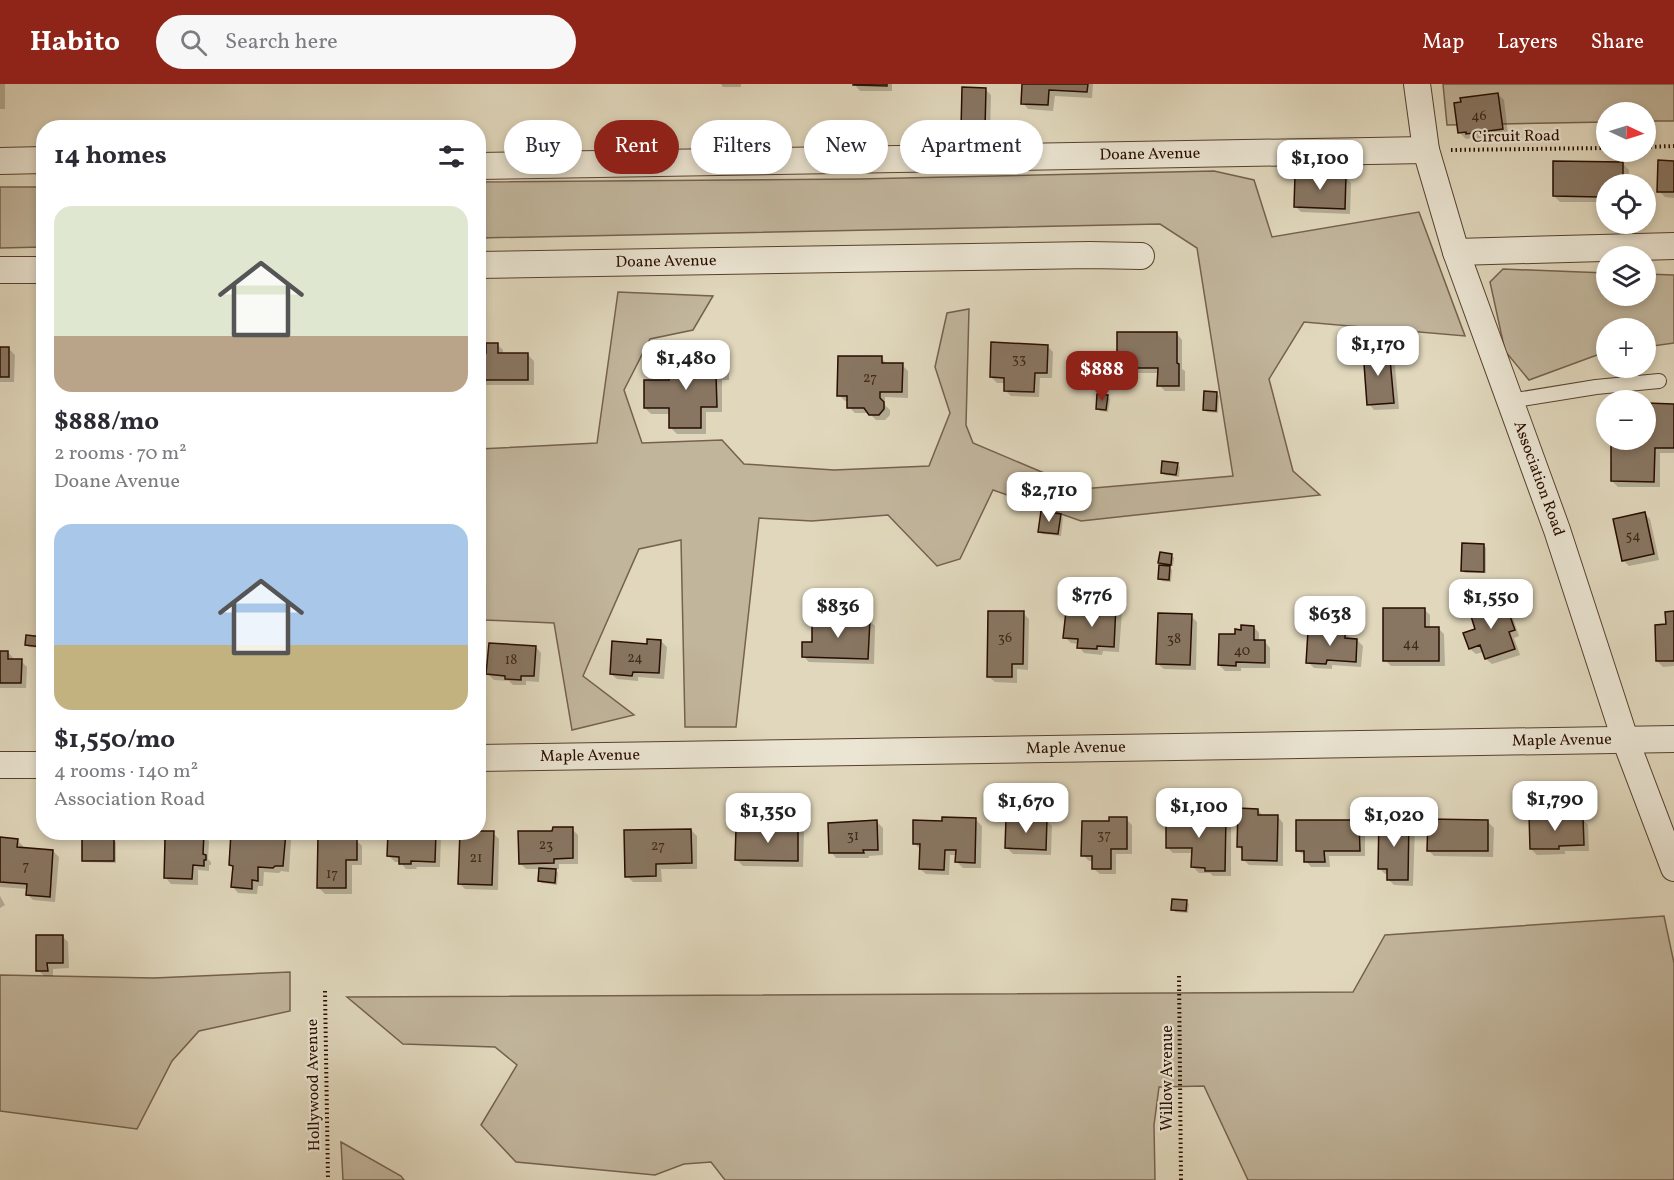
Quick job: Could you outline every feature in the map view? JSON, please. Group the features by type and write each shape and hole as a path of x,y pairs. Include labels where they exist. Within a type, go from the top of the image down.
{"street":[{"name":"Association Road","path":"1417,84 1426,150 1455,252 1557,530 1625,740 1674,868"},
{"name":"Doane Avenue","path":"486,166 1426,150"},
{"path":"0,161 36,160"},
{"path":"1455,252 1674,246"},
{"name":"Doane Avenue","path":"486,265 1078,255 1141,256"},
{"path":"0,270 36,270"},
{"name":"Maple Avenue","path":"486,758 1674,738"},
{"path":"0,765 36,765"}],"lane":[{"path":"1510,401 1596,387 1659,381"}],"path":[{"path":"1656,147 1674,147"},
{"name":"Circuit Road","path":"1426,150 1596,148"},
{"name":"Willow Avenue","path":"1179,976 1180,1180"},
{"name":"Hollywood Avenue","path":"325,991 328,1180"}],"shaded area":[{"path":"1443,84 1674,84 1674,121 1656,121 1656,102 1596,102 1596,122 1447,125"},
{"path":"1214,171 1254,180 1272,237 1419,212 1465,336 1304,322 1269,379 1293,471 1320,495 1081,521 993,490 960,559 937,566 888,515 812,521 759,518 736,727 685,727 681,540 639,549 583,676 634,715 572,730 554,623 486,620 486,449 597,443 618,292 713,296 693,330 650,339 624,390 642,443 722,440 744,464 834,470 929,466 950,413 935,367 947,313 969,309 966,425 973,443 1082,489 1233,476 1197,248 1160,224 486,238 486,182 858,179"},
{"path":"0,187 36,187 36,247 0,248"},
{"path":"1503,269 1596,273 1596,306 1656,306 1656,274 1674,275 1674,343 1656,346 1656,318 1596,318 1596,355 1529,380 1505,351 1490,282"},
{"path":"1664,916 1674,963 1674,1180 1248,1180 1204,1086 1159,1087 1154,1125 1155,1180 725,1180 711,1162 684,1164 655,1175 516,1162 481,1125 517,1065 495,1047 403,1044 347,997 1353,992 1385,935"},
{"path":"290,972 290,1011 199,1031 172,1061 137,1129 0,1111 0,975 154,978"},
{"path":"341,1142 401,1176 404,1180 343,1180"}],"building":[{"path":"887,84 887,86 853,85"},
{"path":"1022,84 1088,84 1087,92 1049,90 1048,105 1021,104"},
{"path":"962,87 986,88 985,120 961,120"},
{"path":"1498,93 1503,129 1458,133 1454,103 1461,102 1460,98"},
{"path":"1658,160 1674,161 1674,192 1657,192"},
{"path":"1553,161 1623,162 1623,174 1596,174 1596,197 1553,196"},
{"path":"1295,174 1346,175 1345,209 1294,207"},
{"path":"1117,332 1177,332 1179,386 1157,386 1158,368 1131,368 1131,365 1117,365"},
{"path":"991,342 1048,345 1047,373 1035,373 1034,392 1004,391 1004,378 990,377"},
{"path":"486,343 498,343 498,353 528,353 528,380 486,380"},
{"path":"0,347 9,347 9,377 0,377"},
{"path":"1389,348 1394,403 1367,405 1363,350"},
{"path":"838,356 882,356 882,363 903,363 902,392 880,392 884,409 879,415 869,415 864,408 847,408 847,396 837,396"},
{"path":"681,359 724,359 724,374 716,374 717,407 701,407 701,428 669,428 669,408 644,408 644,380 669,380 669,364 681,364"},
{"path":"1204,391 1217,392 1216,411 1203,410"},
{"path":"1097,394 1108,395 1106,410 1096,409"},
{"path":"1656,403 1674,404 1674,448 1656,448"},
{"path":"1611,450 1655,450 1654,482 1611,481"},
{"path":"1162,461 1178,463 1176,475 1161,473"},
{"path":"1041,511 1061,514 1058,534 1038,532"},
{"path":"1645,512 1654,554 1622,561 1613,519"},
{"path":"1462,543 1484,544 1484,572 1461,571"},
{"path":"1160,552 1172,554 1171,565 1158,563"},
{"path":"1159,565 1170,566 1169,580 1158,579"},
{"path":"1502,599 1515,630 1509,632 1515,649 1485,659 1480,645 1469,649 1463,633 1475,629 1470,613 1487,607 1486,604"},
{"path":"1100,604 1116,605 1114,647 1077,648 1078,639 1063,638 1066,611 1099,616"},
{"path":"1383,608 1425,608 1425,627 1439,627 1439,661 1383,661"},
{"path":"988,611 1024,611 1023,664 1012,664 1012,677 987,677"},
{"path":"1674,611 1674,661 1656,661 1655,625 1666,624 1665,612"},
{"path":"1158,613 1192,614 1190,665 1156,664"},
{"path":"812,617 870,619 868,659 802,657 802,642 812,642"},
{"path":"1241,625 1254,626 1254,640 1265,640 1265,663 1236,662 1236,666 1218,665 1219,634 1235,634 1235,629 1241,630"},
{"path":"1320,629 1345,630 1345,638 1357,639 1356,662 1327,660 1326,664 1306,663 1308,631 1320,632"},
{"path":"26,635 36,636 36,646 25,645"},
{"path":"647,639 661,640 659,673 633,672 632,676 610,674 612,641 647,644"},
{"path":"489,643 536,646 534,676 521,676 521,680 486,674"},
{"path":"0,651 8,651 8,659 22,659 21,683 0,683"},
{"path":"1238,808 1258,809 1258,815 1278,815 1277,861 1242,860 1242,847 1237,847"},
{"path":"1529,814 1544,814 1545,818 1583,817 1584,845 1559,846 1559,849 1530,849"},
{"path":"1166,816 1226,816 1225,871 1205,871 1205,868 1191,867 1192,848 1166,848"},
{"path":"942,817 976,818 975,863 955,862 956,850 945,850 944,870 919,869 920,844 913,844 913,820 942,821"},
{"path":"1109,817 1127,817 1127,849 1111,849 1111,869 1092,869 1092,856 1081,856 1082,821 1109,821"},
{"path":"1006,818 1047,819 1046,850 1005,848"},
{"path":"1379,818 1409,819 1408,880 1387,880 1387,869 1378,869"},
{"path":"1428,819 1488,820 1488,851 1427,851"},
{"path":"877,820 878,850 863,850 864,853 829,853 828,823"},
{"path":"1296,820 1359,820 1360,851 1324,851 1325,862 1304,862 1304,851 1296,851"},
{"path":"772,825 798,825 798,861 735,860 736,828 773,828"},
{"path":"553,827 573,827 573,858 554,859 554,863 519,864 518,831 552,831"},
{"path":"691,829 692,863 656,864 656,876 625,877 624,830"},
{"path":"486,831 494,831 492,885 458,884 460,840 486,840"},
{"path":"0,837 18,839 17,847 53,850 50,897 26,895 27,884 0,882"},
{"path":"82,840 114,840 114,861 82,861"},
{"path":"165,840 204,840 203,854 206,855 206,860 204,860 204,866 193,865 192,879 164,878"},
{"path":"231,840 285,840 283,866 258,867 258,881 252,880 252,889 231,887 233,866 229,865"},
{"path":"318,840 357,840 357,860 346,860 346,888 317,888"},
{"path":"388,840 436,840 435,862 411,861 411,864 399,864 399,857 387,856"},
{"path":"539,868 556,869 555,883 538,881"},
{"path":"1172,899 1187,900 1186,911 1171,910"},
{"path":"36,935 63,935 63,963 47,963 48,971 36,971"}]}
